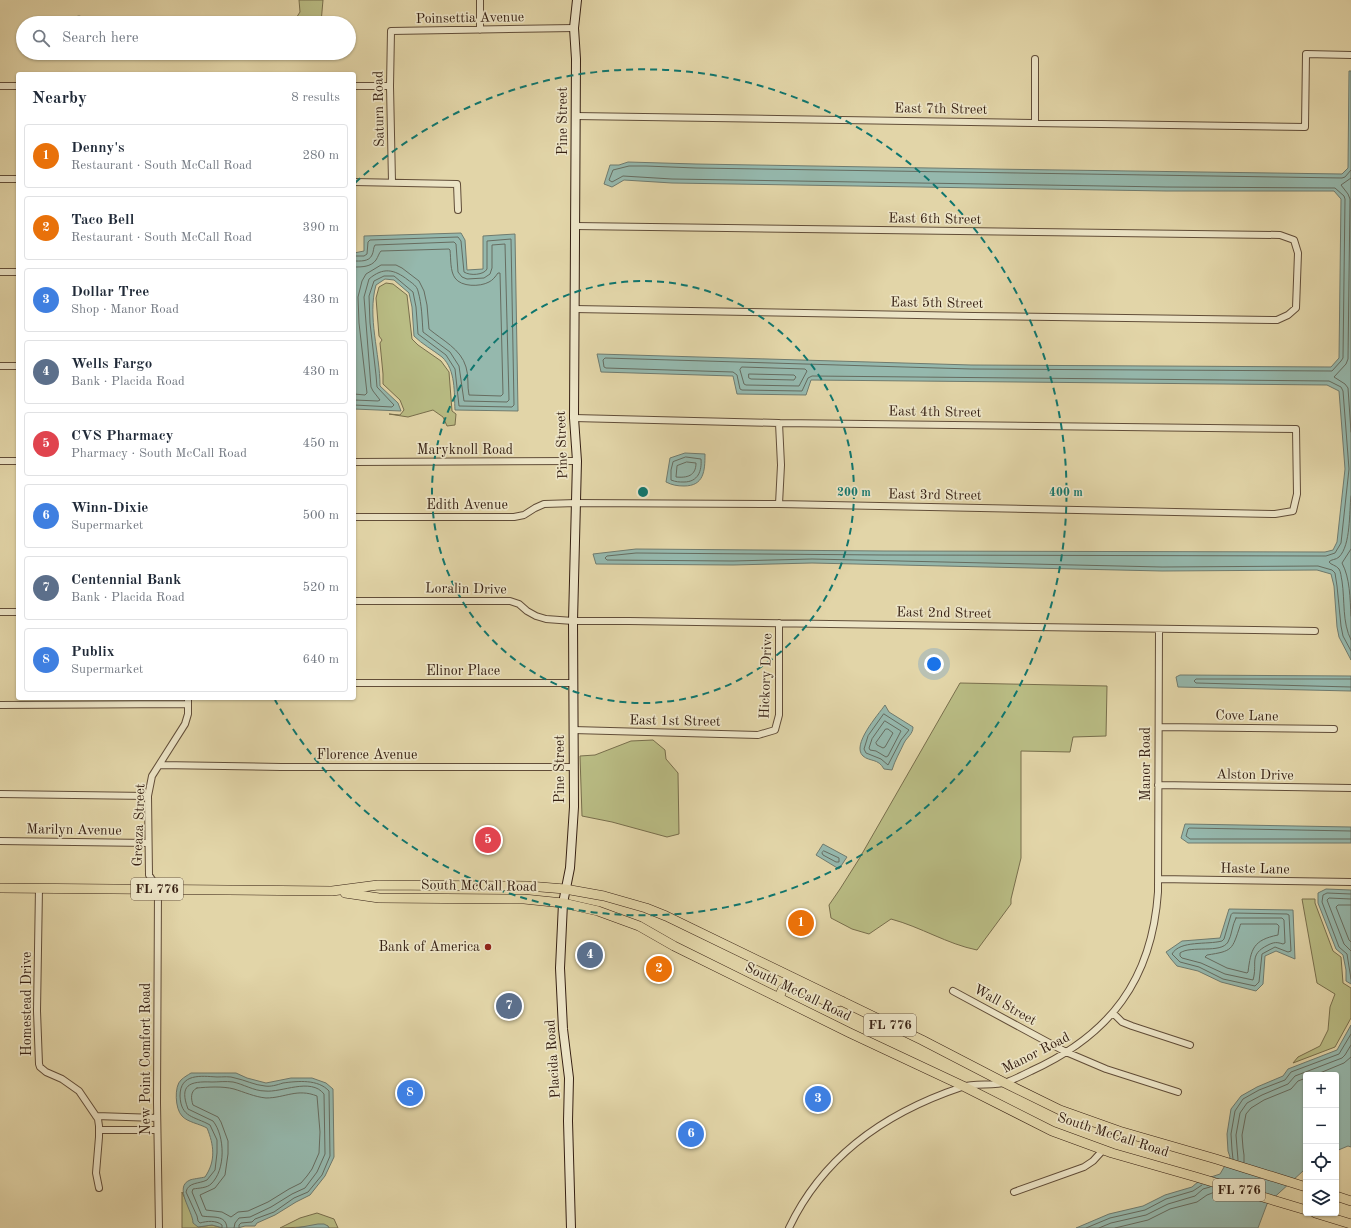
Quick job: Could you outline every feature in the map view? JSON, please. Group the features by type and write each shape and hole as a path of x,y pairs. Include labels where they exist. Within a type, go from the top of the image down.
{"main road":[{"name":"Pine Street","path":"565,889 570,868 572,838 573,766 573,621 577,461 574,418 576,59 574,28 577,0"},
{"name":"South McCall Road","path":"332,891 378,885 528,886 565,889 610,898 646,908 666,916 922,1040 1060,1110 1110,1128 1303,1187"},
{"name":"South McCall Road","path":"0,888 332,891 379,898 524,899 563,903 598,912 639,926 674,946 850,1033 963,1086 1052,1131 1103,1150 1303,1209"},
{"name":"Placida Road","path":"565,889 560,938 560,968 563,1029 569,1078 568,1121 571,1228"},
{"path":"779,998 783,990 788,986 802,989 830,1003 842,1001"},
{"path":"1339,1197 1351,1201"},
{"path":"1325,1216 1351,1224"}],"street":[{"path":"480,0 480,30"},
{"name":"Poinsettia Avenue","path":"391,33 574,28"},
{"name":"Saturn Road","path":"391,33 390,86 392,182"},
{"name":"East 7th Street","path":"575,116 1305,127 1306,54 1351,54"},
{"path":"1035,58 1035,123"},
{"path":"0,86 16,86"},
{"path":"356,86 390,86"},
{"path":"0,179 16,179"},
{"path":"356,182 458,184 458,210"},
{"name":"East 6th Street","path":"575,226 1280,235 1294,240 1298,253 1296,308"},
{"path":"0,272 16,272"},
{"name":"East 5th Street","path":"574,309 1277,320 1288,315 1296,308"},
{"path":"0,366 16,366"},
{"name":"East 4th Street","path":"574,418 779,423 1296,429 1297,494 1293,511"},
{"path":"779,423 781,465 779,504"},
{"path":"0,461 16,461"},
{"name":"Maryknoll Road","path":"356,462 577,461"},
{"name":"East 3rd Street","path":"576,503 779,504 1275,514 1293,511"},
{"name":"Edith Avenue","path":"356,517 514,517 524,515 534,508 544,504 576,503"},
{"name":"Loralin Drive","path":"356,601 510,600 519,604 536,616 546,619 573,621"},
{"path":"0,612 16,612"},
{"name":"East 2nd Street","path":"573,621 1315,631"},
{"name":"Hickory Drive","path":"775,730 779,715 779,623"},
{"name":"Manor Road","path":"789,1228 803,1202 820,1178 841,1155 856,1142 907,1110 963,1086 1005,1083 1046,1064 1094,1033 1113,1013 1133,984 1146,957 1157,912 1159,630"},
{"name":"Elinor Place","path":"356,683 573,683"},
{"path":"0,705 188,701"},
{"name":"Greaza Street","path":"158,889 149,875 148,796 152,776 185,724 188,714 188,701"},
{"name":"Cove Lane","path":"1159,727 1334,729"},
{"name":"East 1st Street","path":"573,730 758,735 775,730"},
{"name":"Florence Avenue","path":"160,765 305,767 573,766"},
{"name":"Alston Drive","path":"1158,785 1351,788"},
{"path":"0,794 148,796"},
{"name":"Marilyn Avenue","path":"0,841 148,843"},
{"name":"Haste Lane","path":"1158,879 1351,882"},
{"name":"Homestead Drive","path":"39,888 37,1011 39,1064 40,1067 46,1072 62,1079 79,1091 96,1116 100,1130 96,1169 99,1188"},
{"name":"New Point Comfort Road","path":"158,889 157,1130 159,1228"},
{"name":"Wall Street","path":"953,990 1066,1052 1106,1068 1178,1092"},
{"path":"1113,1013 1122,1022 1136,1028 1190,1045"},
{"path":"96,1116 157,1118"},
{"path":"100,1130 157,1130"},
{"path":"1014,1192 1084,1167 1093,1161 1103,1150"}],"green space":[{"path":"299,0 323,0 322,16 297,16 300,12"},
{"path":"386,283 393,284 407,295 412,339 441,361 449,372 452,411 456,414 455,425 447,426 443,417 433,410 408,417 389,414 400,415 404,410 400,400 383,384 380,343 382,340 379,336 376,298 379,287"},
{"path":"960,683 1107,686 1106,736 1073,737 1070,752 1021,751 1021,858 1011,904 977,950 955,944 913,926 891,919 869,934 852,929 831,918 829,905 859,859"},
{"path":"653,740 665,750 666,759 678,773 679,834 667,837 612,822 582,816 580,756 595,755 631,741"},
{"path":"1302,899 1315,899 1315,903 1333,951 1341,957 1343,983 1351,988 1351,1018 1335,1047 1293,1063 1298,1057 1320,1046 1328,1030 1330,1007 1335,994 1317,983"},
{"path":"182,1192 198,1227 212,1225 223,1228 182,1228"},
{"path":"317,1213 334,1219 338,1228 329,1228 328,1226 280,1228 300,1218"}],"water":[{"path":"1349,71 1351,71 1351,660 1339,637 1334,586 1331,574 1317,570 1162,571 812,563 733,565 596,564 593,554 636,549 1325,552 1333,550 1337,542 1345,469 1339,391 1327,385 811,380 806,395 737,394 733,376 601,372 597,354 971,365 1331,367 1339,358 1341,199 1334,191 1166,191 672,183 624,180 612,187 604,184 610,165 619,165 628,162 1342,174 1348,168"},
{"path":"461,233 465,240 467,270 483,269 483,236 515,234 518,411 455,410 452,375 447,362 414,336 412,307 409,293 394,280 385,279 376,285 373,310 380,386 398,403 401,411 356,409 356,253 364,251 364,236"},
{"path":"685,453 705,454 705,466 702,476 696,483 691,485 675,485 666,482 670,458"},
{"path":"1180,675 1351,676 1351,691 1178,687 1176,677"},
{"path":"885,705 889,712 913,727 912,732 904,743 892,770 884,769 879,763 863,756 860,751 860,745 867,730"},
{"path":"1185,824 1351,827 1351,843 1188,843 1181,838"},
{"path":"823,844 847,857 839,869 816,855"},
{"path":"1326,889 1351,890 1351,984 1346,981 1346,970 1343,955 1336,949 1318,903 1318,893"},
{"path":"1229,909 1293,910 1295,959 1276,951 1265,956 1263,984 1256,991 1221,982 1198,971 1177,966 1166,952 1182,941 1220,938"},
{"path":"1351,1025 1351,1147 1348,1146 1339,1150 1339,1072 1303,1072 1303,1171 1267,1204 1258,1228 1076,1228 1109,1214 1143,1206 1165,1195 1192,1187 1199,1181 1220,1174 1230,1157 1228,1151 1227,1134 1231,1109 1241,1096 1257,1087 1283,1076 1288,1069 1337,1050"},
{"path":"191,1073 236,1073 247,1078 266,1083 291,1078 312,1078 326,1083 333,1089 334,1157 325,1176 310,1195 275,1215 257,1223 255,1226 223,1228 212,1225 198,1227 193,1223 183,1194 183,1188 185,1183 190,1180 205,1177 211,1165 213,1153 207,1128 184,1118 178,1108 176,1098 177,1087 182,1079"},
{"path":"324,1224 329,1228 296,1228"}],"place":[{"name":"CVS Pharmacy","path":"488,840"},
{"name":"Denny's","path":"801,923"},
{"name":"Bank of America","path":"488,947"},
{"name":"Wells Fargo","path":"590,955"},
{"name":"Taco Bell","path":"659,969"},
{"name":"Centennial Bank","path":"509,1006"},
{"name":"Publix","path":"410,1093"},
{"name":"Dollar Tree","path":"818,1099"},
{"name":"Winn-Dixie","path":"691,1134"}]}
